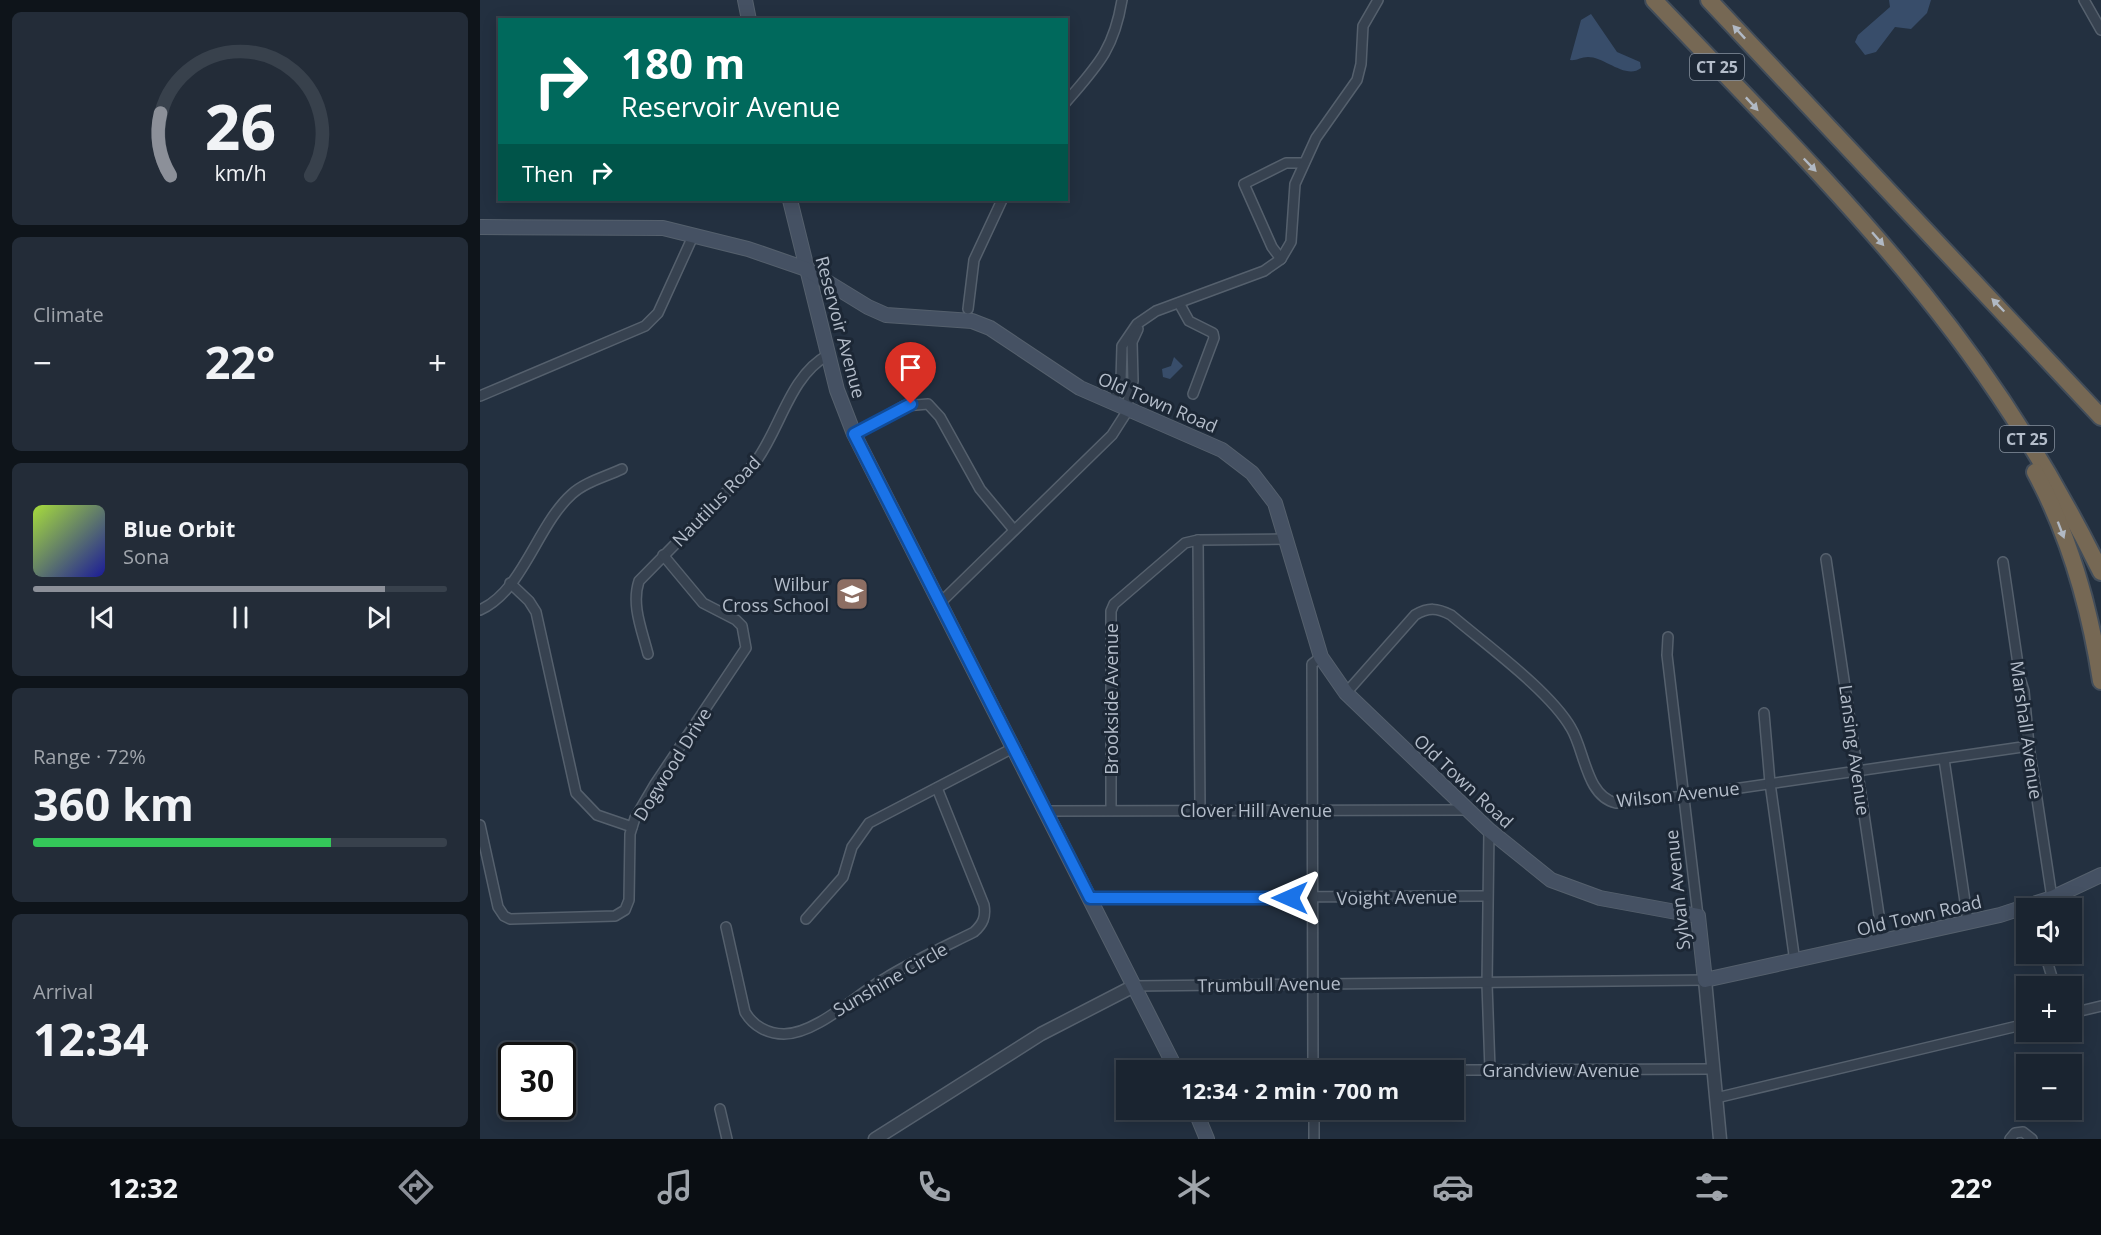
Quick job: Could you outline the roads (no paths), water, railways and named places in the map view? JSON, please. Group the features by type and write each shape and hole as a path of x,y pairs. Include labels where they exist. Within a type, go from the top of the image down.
{"highway":[{"name":"CT 25","path":"1654,0 1839,195 1940,315 2029,442 2101,572"},
{"name":"CT 25","path":"1708,0 2038,347 2101,417"},
{"path":"1940,315 2024,452 2050,503 2083,593 2101,681"},
{"path":"2038,347 2101,404"}],"main road":[{"path":"745,0 749,18"},
{"name":"Reservoir Avenue","path":"790,201 837,390 854,434 1171,1060"},
{"name":"Old Town Road","path":"480,227 654,227 694,234 806,269 868,307 886,315 972,321 990,328 1080,388 1204,441 1245,467 1269,494 1279,514 1287,539 1305,613 1321,657 1346,693 1467,810 1536,870 1564,887 1600,898 1698,916"},
{"name":"Old Town Road","path":"2052,898 2101,875"},
{"name":"Old Town Road","path":"1705,980 1795,962 2016,911"},
{"name":"Sylvan Avenue","path":"1698,916 1705,980"},
{"path":"1199,1120 1207,1139"}],"street":[{"path":"1068,100 1104,57 1117,30 1122,0"},
{"path":"1112,403 1119,389 1122,346 1128,334 1147,316 1264,271 1281,259 1291,242 1295,184 1316,138 1358,80 1363,26 1378,0"},
{"path":"2084,0 2101,30"},
{"path":"1281,259 1272,247 1244,184 1286,163 1304,163"},
{"path":"968,309 974,260 1002,201"},
{"path":"480,396 645,326 658,313 694,234"},
{"path":"1179,303 1189,321 1213,333 1214,338 1193,394"},
{"path":"939,604 1112,435 1127,410 1133,381 1134,336 1144,323 1169,307"},
{"name":"Nautilus Road","path":"648,654 635,594 643,575 759,458 807,371 828,355"},
{"path":"854,434 904,406 928,404 936,410 980,489 1014,530"},
{"path":"480,610 493,604 510,583 569,497 578,489 622,469"},
{"name":"Brookside Avenue","path":"1111,810 1111,611 1114,604 1180,547 1198,540 1287,539"},
{"path":"1198,540 1200,810"},
{"name":"Dogwood Drive","path":"480,825 498,907 504,916 510,919 615,916 622,913 629,900 632,827 655,784 746,648 742,626 736,620 703,603 663,555"},
{"name":"Lansing Avenue","path":"1826,559 1883,942"},
{"name":"Marshall Avenue","path":"2003,562 2020,678 2024,691 2029,746 2052,898"},
{"path":"510,583 536,612 576,793 597,815 632,827"},
{"name":"Wilson Avenue","path":"1346,693 1415,615 1427,609 1441,610 1451,615 1561,713 1572,729 1601,796 1607,801 1626,803 1685,796 2029,746"},
{"name":"Sylvan Avenue","path":"1668,637 1667,655 1698,916"},
{"path":"1313,1060 1312,664 1321,657"},
{"path":"1764,713 1770,783 1795,962"},
{"path":"806,919 843,877 852,847 868,823 1013,748"},
{"path":"1944,759 1968,922"},
{"name":"Sunshine Circle","path":"726,927 745,1012 751,1021 765,1030 785,1034 816,1024 908,964 974,932 981,926 985,917 984,905 937,788"},
{"name":"Clover Hill Avenue","path":"1045,811 1467,810"},
{"path":"1489,830 1487,984 1490,1070"},
{"name":"Voight Avenue","path":"1090,898 1487,896"},
{"name":"Sylvan Avenue","path":"1705,980 1720,1139"},
{"name":"Trumbull Avenue","path":"874,1139 1041,1034 1134,986 1705,980"},
{"path":"2082,1011 2101,1006"},
{"path":"1716,1098 2016,1026"},
{"name":"Grandview Avenue","path":"1464,1070 1713,1069"},
{"path":"720,1109 727,1139"},
{"path":"1314,1120 1314,1139"},
{"path":"2010,1139 2015,1133 2023,1132 2032,1139"}],"water":[{"path":"1889,0 1931,0 1927,13 1911,29 1895,27 1876,52 1865,55 1855,42 1858,35 1890,7"},
{"path":"1591,14 1617,52 1640,62 1641,68 1635,71 1622,70 1588,57 1570,60 1581,20"},
{"path":"1174,357 1183,366 1170,379 1163,377 1162,369 1171,366"}],"place":[{"name":"Wilbur Cross School","path":"852,594"}]}
